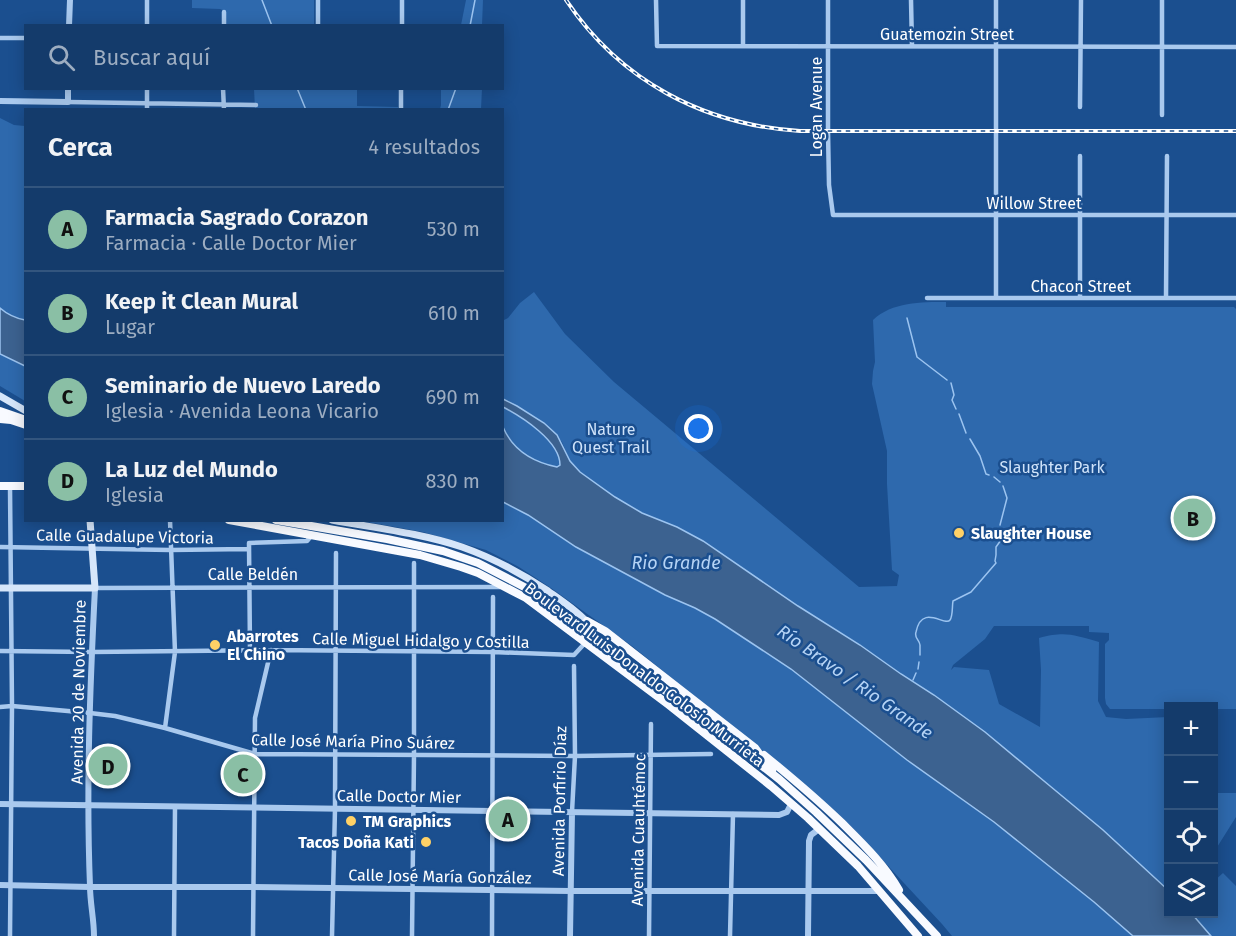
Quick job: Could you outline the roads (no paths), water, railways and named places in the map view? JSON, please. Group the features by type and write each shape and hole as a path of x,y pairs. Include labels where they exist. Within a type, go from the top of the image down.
{"highway":[{"path":"0,411 24,419"},
{"path":"0,418 24,425"},
{"path":"0,486 24,486"},
{"name":"Boulevard Luis Donaldo Colosio Murrieta","path":"240,522 386,548 438,560 478,573 526,598 669,705 791,804 858,866 918,936"},
{"name":"Boulevard Luis Donaldo Colosio Murrieta","path":"287,522 422,546 478,563 536,594 592,634 779,780 866,860 937,936"},
{"path":"587,621 605,631 789,775 867,847 891,877 908,904"},
{"path":"755,748 779,780"}],"main road":[{"path":"0,396 24,410"},
{"name":"Avenida 20 de Noviembre","path":"90,522 94,588"},
{"name":"Boulevard Luis Donaldo Colosio Murrieta","path":"342,522 442,541 482,555 535,582 564,602 587,621 593,629 592,634"},
{"name":"Calle Beldén","path":"0,588 94,588"},
{"path":"585,643 592,634"}],"street":[{"path":"69,24 70,0"},
{"path":"147,0 147,24"},
{"path":"318,0 318,24"},
{"path":"402,0 402,24"},
{"name":"Guatemozin Street","path":"657,0 657,46 1236,47"},
{"path":"743,0 743,46"},
{"name":"Logan Avenue","path":"828,0 829,185 833,215"},
{"path":"911,0 912,46"},
{"path":"996,0 996,298"},
{"path":"1080,107 1081,0"},
{"path":"1162,0 1162,115"},
{"path":"224,12 224,24"},
{"path":"0,38 24,38"},
{"path":"68,90 68,102"},
{"path":"147,90 147,108"},
{"path":"223,90 224,107"},
{"path":"401,90 401,108"},
{"path":"0,101 147,103 224,107 256,105"},
{"path":"1080,156 1080,298"},
{"path":"1166,298 1167,156"},
{"name":"Willow Street","path":"833,215 1236,215"},
{"name":"Chacon Street","path":"927,298 1236,298"},
{"path":"10,486 12,706 10,936"},
{"path":"165,728 175,652 170,522"},
{"name":"Calle Guadalupe Victoria","path":"0,547 170,550 307,541 312,535"},
{"path":"249,546 250,651"},
{"path":"332,936 336,553"},
{"path":"412,936 414,562"},
{"name":"Calle Beldén","path":"94,588 505,587"},
{"name":"Avenida 20 de Noviembre","path":"94,588 89,806 90,887 94,936"},
{"path":"492,936 493,597"},
{"name":"Calle Miguel Hidalgo y Costilla","path":"0,651 271,650 574,655 585,643"},
{"path":"253,936 255,718 271,650"},
{"name":"Avenida Porfirio Díaz","path":"570,936 574,666"},
{"name":"Calle José María Pino Suárez","path":"0,706 115,716 255,754 574,756 711,754"},
{"name":"Avenida Cuauhtémoc","path":"649,936 651,724"},
{"name":"Calle Doctor Mier","path":"0,804 784,814 789,810 791,804"},
{"path":"174,936 175,807"},
{"path":"730,936 733,814"},
{"path":"808,936 809,841 811,835 819,829"},
{"name":"Calle José María González","path":"0,885 649,892 879,891"}],"water":[{"path":"0,308 12,316 24,320 24,366 0,354"},
{"path":"504,400 544,423 557,435 570,461 580,472 615,497 642,513 677,527 703,541 934,695 985,732 1103,830 1164,886 1164,918 1195,918 1211,936 1133,936 994,822 907,760 791,669 715,619 576,547 528,515 504,503 504,429 512,443 525,454 548,465 557,467 560,465 554,447 529,423 504,408"}],"waterway":[{"path":"262,0 271,24"},
{"path":"470,24 475,0"},
{"path":"298,90 305,108"},
{"path":"449,108 455,90"},
{"path":"907,318 917,357 947,380"},
{"path":"951,383 954,395 952,400 956,409"},
{"path":"959,414 966,433"},
{"path":"970,439 980,456 986,474 989,475"},
{"path":"994,477 1000,482"},
{"path":"1000,525 1007,498 1003,486"},
{"path":"920,655 920,645 916,637 919,623 928,617 950,620 953,601 971,592 996,563 996,547 1001,540 1001,531"},
{"path":"918,669 919,662"},
{"path":"913,680 916,673"}],"railway":[{"path":"566,0 588,29 612,54 667,94 698,108 765,127 800,131 1236,131"}],"place":[{"name":"Keep it Clean Mural","path":"1193,518"},
{"name":"Slaughter House","path":"959,533"},
{"name":"Abarrotes El Chino","path":"215,645"},
{"name":"La Luz del Mundo","path":"108,766"},
{"name":"Seminario de Nuevo Laredo","path":"243,774"},
{"name":"Farmacia Sagrado Corazon","path":"508,819"},
{"name":"TM Graphics","path":"351,821"},
{"name":"Tacos Doña Kati","path":"426,842"}],"park label":[{"name":"Nature Quest Trail","path":"611,438"},
{"name":"Slaughter Park","path":"1052,467"}],"water label":[{"name":"Rio Grande","path":"676,563"},
{"name":"Río Bravo / Rio Grande","path":"855,682"}]}
